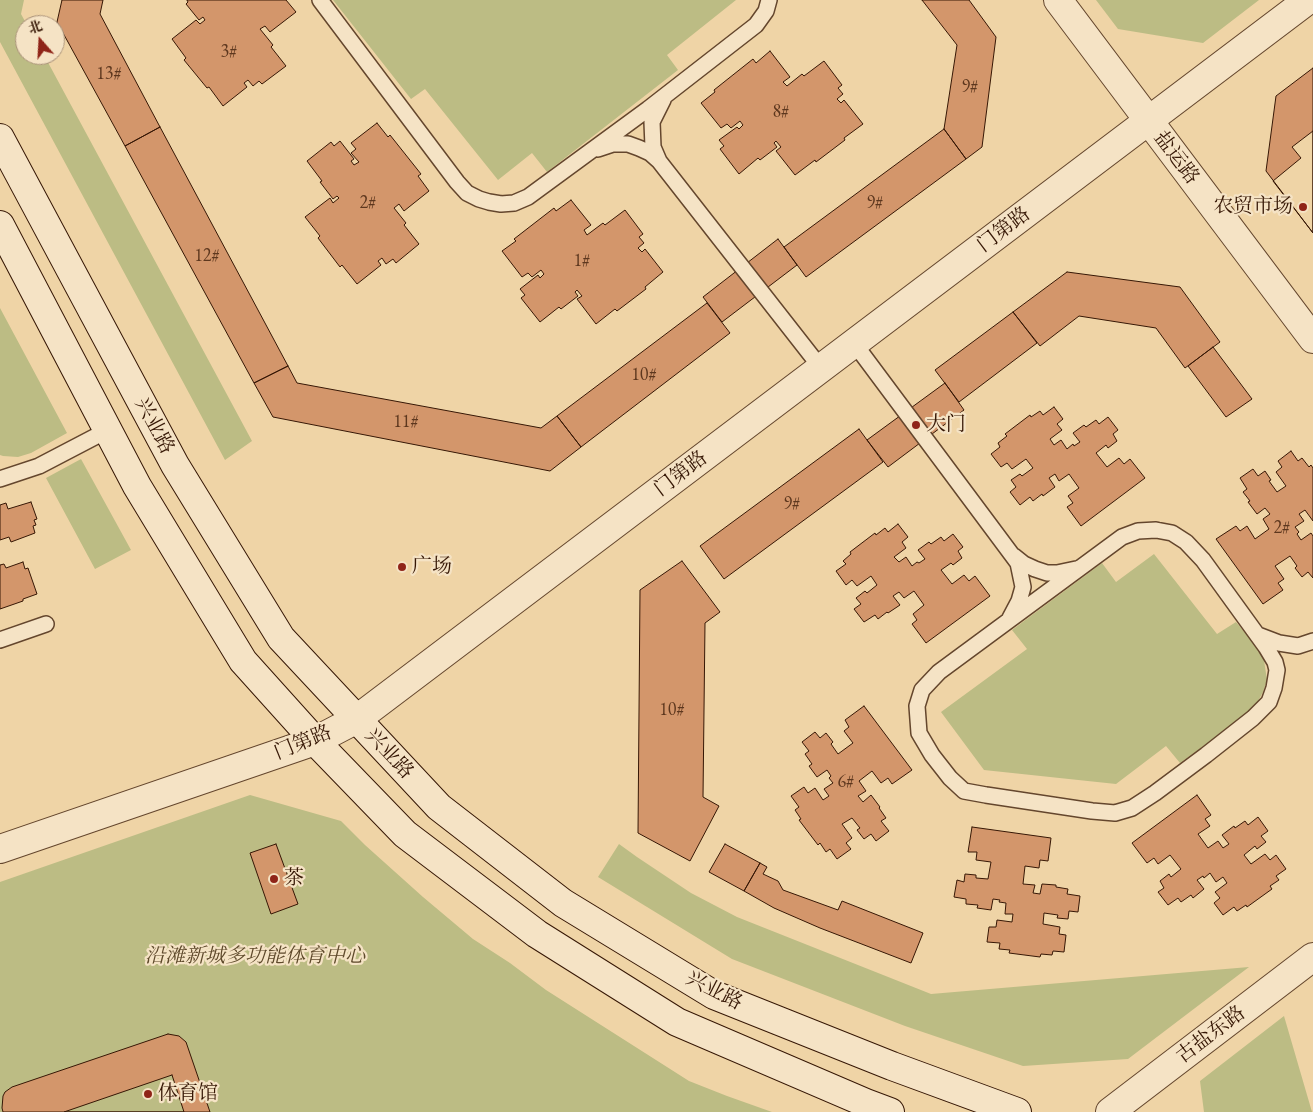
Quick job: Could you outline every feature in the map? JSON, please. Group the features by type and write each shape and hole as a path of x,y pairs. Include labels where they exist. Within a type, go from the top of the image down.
{"street":[{"name":"盐运路","path":"1058,0 1313,340"},
{"name":"门第路","path":"0,849 315,741 357,719 1308,0"},
{"name":"兴业路","path":"0,138 175,465 282,638 439,807 563,903 714,995 892,1066 1017,1112"},
{"name":"兴业路","path":"0,225 137,486 243,661 315,741 405,834 537,934 677,1022 890,1112"},
{"name":"古盐东路","path":"1110,1112 1313,957"}],"lane":[{"path":"320,0 452,175 467,192 488,202 501,204 514,203 528,197 590,152 756,25 766,11 769,0"},
{"path":"659,161 653,147 652,122 666,94"},
{"path":"590,152 612,144 628,144 650,153 659,161 821,368"},
{"path":"854,343 1018,562 1023,587 1019,601 1009,621"},
{"path":"0,479 39,466 108,430"},
{"path":"1156,530 1172,534 1186,542 1203,560 1258,635 1275,662 1277,670 1274,688 1269,702 1253,718 1155,793 1132,808 1115,813 1092,811 964,791 950,778 932,755 920,733 917,706 922,690 939,672 1009,621 1122,537 1138,531 1156,530"},
{"path":"1013,556 1024,564 1047,573 1070,571 1084,565"},
{"path":"0,640 46,624"},
{"path":"1258,635 1279,643 1298,646 1313,641"}],"green space":[{"path":"0,0 24,0 22,15 15,15 15,65 49,65 252,441 225,460 0,42"},
{"path":"333,0 736,0 667,55 678,70 547,172 532,153 498,180 425,89 411,99"},
{"path":"1096,0 1259,0 1203,43 1118,29"},
{"path":"0,308 67,433 31,453 18,457 0,455"},
{"path":"81,459 131,550 95,569 46,478"},
{"path":"1154,554 1217,634 1236,622 1258,648 1264,660 1267,680 1255,707 1180,763 1166,746 1116,784 984,770 941,712 1027,649 1012,630 1102,563 1116,582"},
{"name":"沿滩新城多功能体育中心","path":"250,795 341,821 423,897 473,939 510,963 546,990 689,1081 772,1112 0,1112 0,882"},
{"path":"619,844 691,893 737,917 931,994 1249,967 1128,1059 1023,1066 905,1026 732,959 598,877"},
{"path":"1284,1016 1312,1112 1204,1112 1200,1081"}],"building":[{"path":"62,0 103,0 100,14 160,127 125,146 65,37 65,15 59,15"},
{"path":"187,0 286,0 296,12 270,32 265,26 260,29 286,66 262,84 259,81 253,86 248,80 244,83 247,87 223,106 209,87 207,88 184,60 186,58 172,39 196,20 200,24 205,20 203,17 199,20 186,4"},
{"path":"922,0 969,0 996,37 982,147 966,159 944,129 957,45"},
{"path":"770,51 790,77 783,82 787,86 802,74 804,76 824,61 842,85 838,88 843,94 837,99 841,103 844,100 863,124 816,162 815,160 795,175 776,151 781,147 776,141 774,143 777,147 760,160 758,158 739,174 720,149 724,146 719,140 743,125 740,121 731,128 727,124 721,128 701,103 715,92 714,90 753,59 756,63"},
{"path":"1313,68 1313,233 1266,171 1276,96"},
{"path":"377,123 388,137 390,135 421,174 418,176 429,191 404,211 399,204 394,208 419,244 396,263 393,259 386,264 382,258 378,261 381,265 357,284 342,265 340,267 305,217 330,198 333,203 339,198 337,196 333,199 307,161 331,142 334,146 340,141 354,159 351,161 354,165 359,162 351,153 356,149 351,143"},
{"path":"160,127 288,366 254,383 125,146"},
{"path":"944,129 966,159 806,277 784,247"},
{"name":"农贸市场","path":"1313,131 1313,233 1273,181 1301,158 1292,147"},
{"path":"571,200 591,225 584,230 587,235 603,223 605,225 625,210 643,234 639,237 644,243 638,248 642,252 645,249 663,272 645,287 646,289 596,324 577,299 582,296 577,290 575,292 578,296 561,309 559,307 540,322 521,298 525,295 520,289 538,275 540,278 544,274 541,270 532,277 528,273 522,277 502,251 516,241 514,239 554,208 556,211"},
{"path":"778,239 797,265 722,322 703,297"},
{"path":"1067,272 1180,287 1220,342 1185,368 1156,328 1079,316 1040,346 1013,312"},
{"path":"707,303 730,333 581,447 557,416"},
{"path":"1013,312 1037,343 959,402 935,370"},
{"path":"1213,347 1252,399 1226,417 1188,366"},
{"path":"288,366 297,383 541,428 557,416 581,447 550,471 273,417 254,383"},
{"name":"大门","path":"945,383 964,410 888,467 867,440"},
{"path":"1054,407 1063,419 1057,424 1062,430 1050,439 1054,445 1061,440 1067,449 1073,444 1074,446 1080,442 1073,433 1084,425 1086,427 1096,420 1099,424 1108,417 1118,430 1113,434 1117,441 1108,448 1106,445 1096,453 1107,467 1119,458 1124,464 1130,459 1145,478 1081,526 1067,507 1073,503 1068,496 1079,488 1069,474 1059,481 1055,474 1049,478 1055,487 1033,501 1030,497 1020,505 1010,492 1016,487 1011,480 1020,474 1022,476 1033,468 1026,459 1012,469 1007,463 1001,467 991,454 1000,447 998,443 1007,436 1005,434 1030,415 1031,417 1040,411 1043,415"},
{"path":"859,429 883,462 724,579 700,546"},
{"path":"1291,451 1298,461 1302,458 1309,467 1311,465 1313,468 1313,521 1305,510 1299,514 1304,521 1295,527 1299,532 1297,534 1301,540 1311,533 1313,536 1313,578 1308,572 1302,577 1295,568 1297,566 1290,556 1275,566 1284,579 1278,583 1283,590 1263,604 1216,539 1236,526 1240,531 1247,526 1255,539 1269,529 1263,519 1270,514 1265,508 1257,514 1243,492 1247,489 1240,478 1253,469 1258,476 1265,471 1277,492 1286,486 1276,472 1282,467 1278,461"},
{"path":"31,502 37,519 34,520 36,525 33,526 35,533 11,542 9,537 0,540 0,505 6,503 8,509"},
{"path":"898,524 908,537 902,542 906,548 894,557 899,562 906,557 912,566 917,562 919,563 925,559 918,550 929,542 931,544 941,537 944,541 953,534 963,547 958,551 962,558 953,565 951,563 941,570 952,584 964,575 969,581 975,576 990,596 926,643 912,624 917,620 913,614 924,605 914,591 904,598 899,592 893,596 900,605 878,619 875,615 864,622 854,609 861,604 856,598 865,591 867,593 877,585 871,576 857,586 852,580 846,585 836,571 846,564 843,561 851,554 850,552 875,533 876,535 885,528 888,532"},
{"path":"682,561 720,612 705,623 703,797 719,806 690,861 638,833 640,590"},
{"path":"23,562 25,569 28,568 37,594 0,609 0,565 4,564 6,568"},
{"path":"864,706 912,770 892,784 888,778 881,783 872,771 859,781 866,791 858,796 863,802 871,795 886,818 881,821 889,831 876,841 871,834 864,839 857,830 860,828 852,818 842,824 852,838 846,843 851,849 837,859 830,849 826,852 820,843 818,845 799,820 801,819 795,810 799,807 791,796 804,787 808,793 815,788 823,800 829,796 824,789 833,783 829,778 831,776 827,770 817,777 809,766 812,764 805,754 809,751 802,742 815,732 820,738 826,733 833,742 831,744 838,754 853,743 844,731 849,727 845,720"},
{"path":"1197,795 1211,815 1205,819 1210,826 1198,834 1208,848 1218,841 1223,848 1229,844 1222,835 1245,821 1248,825 1258,817 1268,831 1261,836 1266,842 1257,849 1255,846 1244,855 1251,864 1265,854 1270,860 1276,855 1286,869 1276,876 1279,880 1270,886 1272,889 1247,907 1246,905 1237,911 1234,907 1223,915 1214,903 1220,898 1215,892 1227,883 1223,877 1216,882 1210,873 1204,878 1203,876 1197,880 1204,889 1193,898 1191,895 1181,902 1178,898 1168,905 1158,892 1164,888 1160,881 1169,874 1171,877 1181,869 1170,855 1158,864 1154,858 1147,863 1132,843"},
{"path":"972,827 1051,838 1048,861 1040,860 1039,868 1025,866 1023,884 1035,885 1033,893 1040,894 1042,884 1056,885 1056,887 1068,889 1067,894 1080,896 1078,912 1069,911 1068,919 1057,918 1058,915 1044,913 1043,924 1060,927 1059,934 1066,935 1064,952 1053,951 1052,955 1041,954 1040,957 1009,953 1010,950 999,949 1000,943 987,942 989,927 996,927 997,920 1012,922 1013,914 1005,914 1006,903 999,902 1000,900 993,899 991,910 977,908 978,905 966,904 966,899 954,897 957,880 964,882 965,874 976,875 976,878 988,879 991,862 976,860 977,852 968,852"},
{"name":"茶","path":"276,844 298,904 271,914 250,853"},
{"path":"725,844 760,863 744,891 709,872"},
{"path":"760,863 767,867 763,874 778,881 783,890 838,910 842,901 923,933 911,963 820,928 774,908 744,891"},
{"path":"168,1034 179,1036 186,1042 210,1112 3,1112 3,1096 12,1087"},
{"name":"体育馆","path":"172,1075 184,1112 64,1112"}],"place":[{"name":"农贸市场","path":"1303,207"},
{"name":"大门","path":"916,425"},
{"name":"广场","path":"402,567"},
{"name":"茶","path":"274,879"},
{"name":"体育馆","path":"148,1094"}]}
